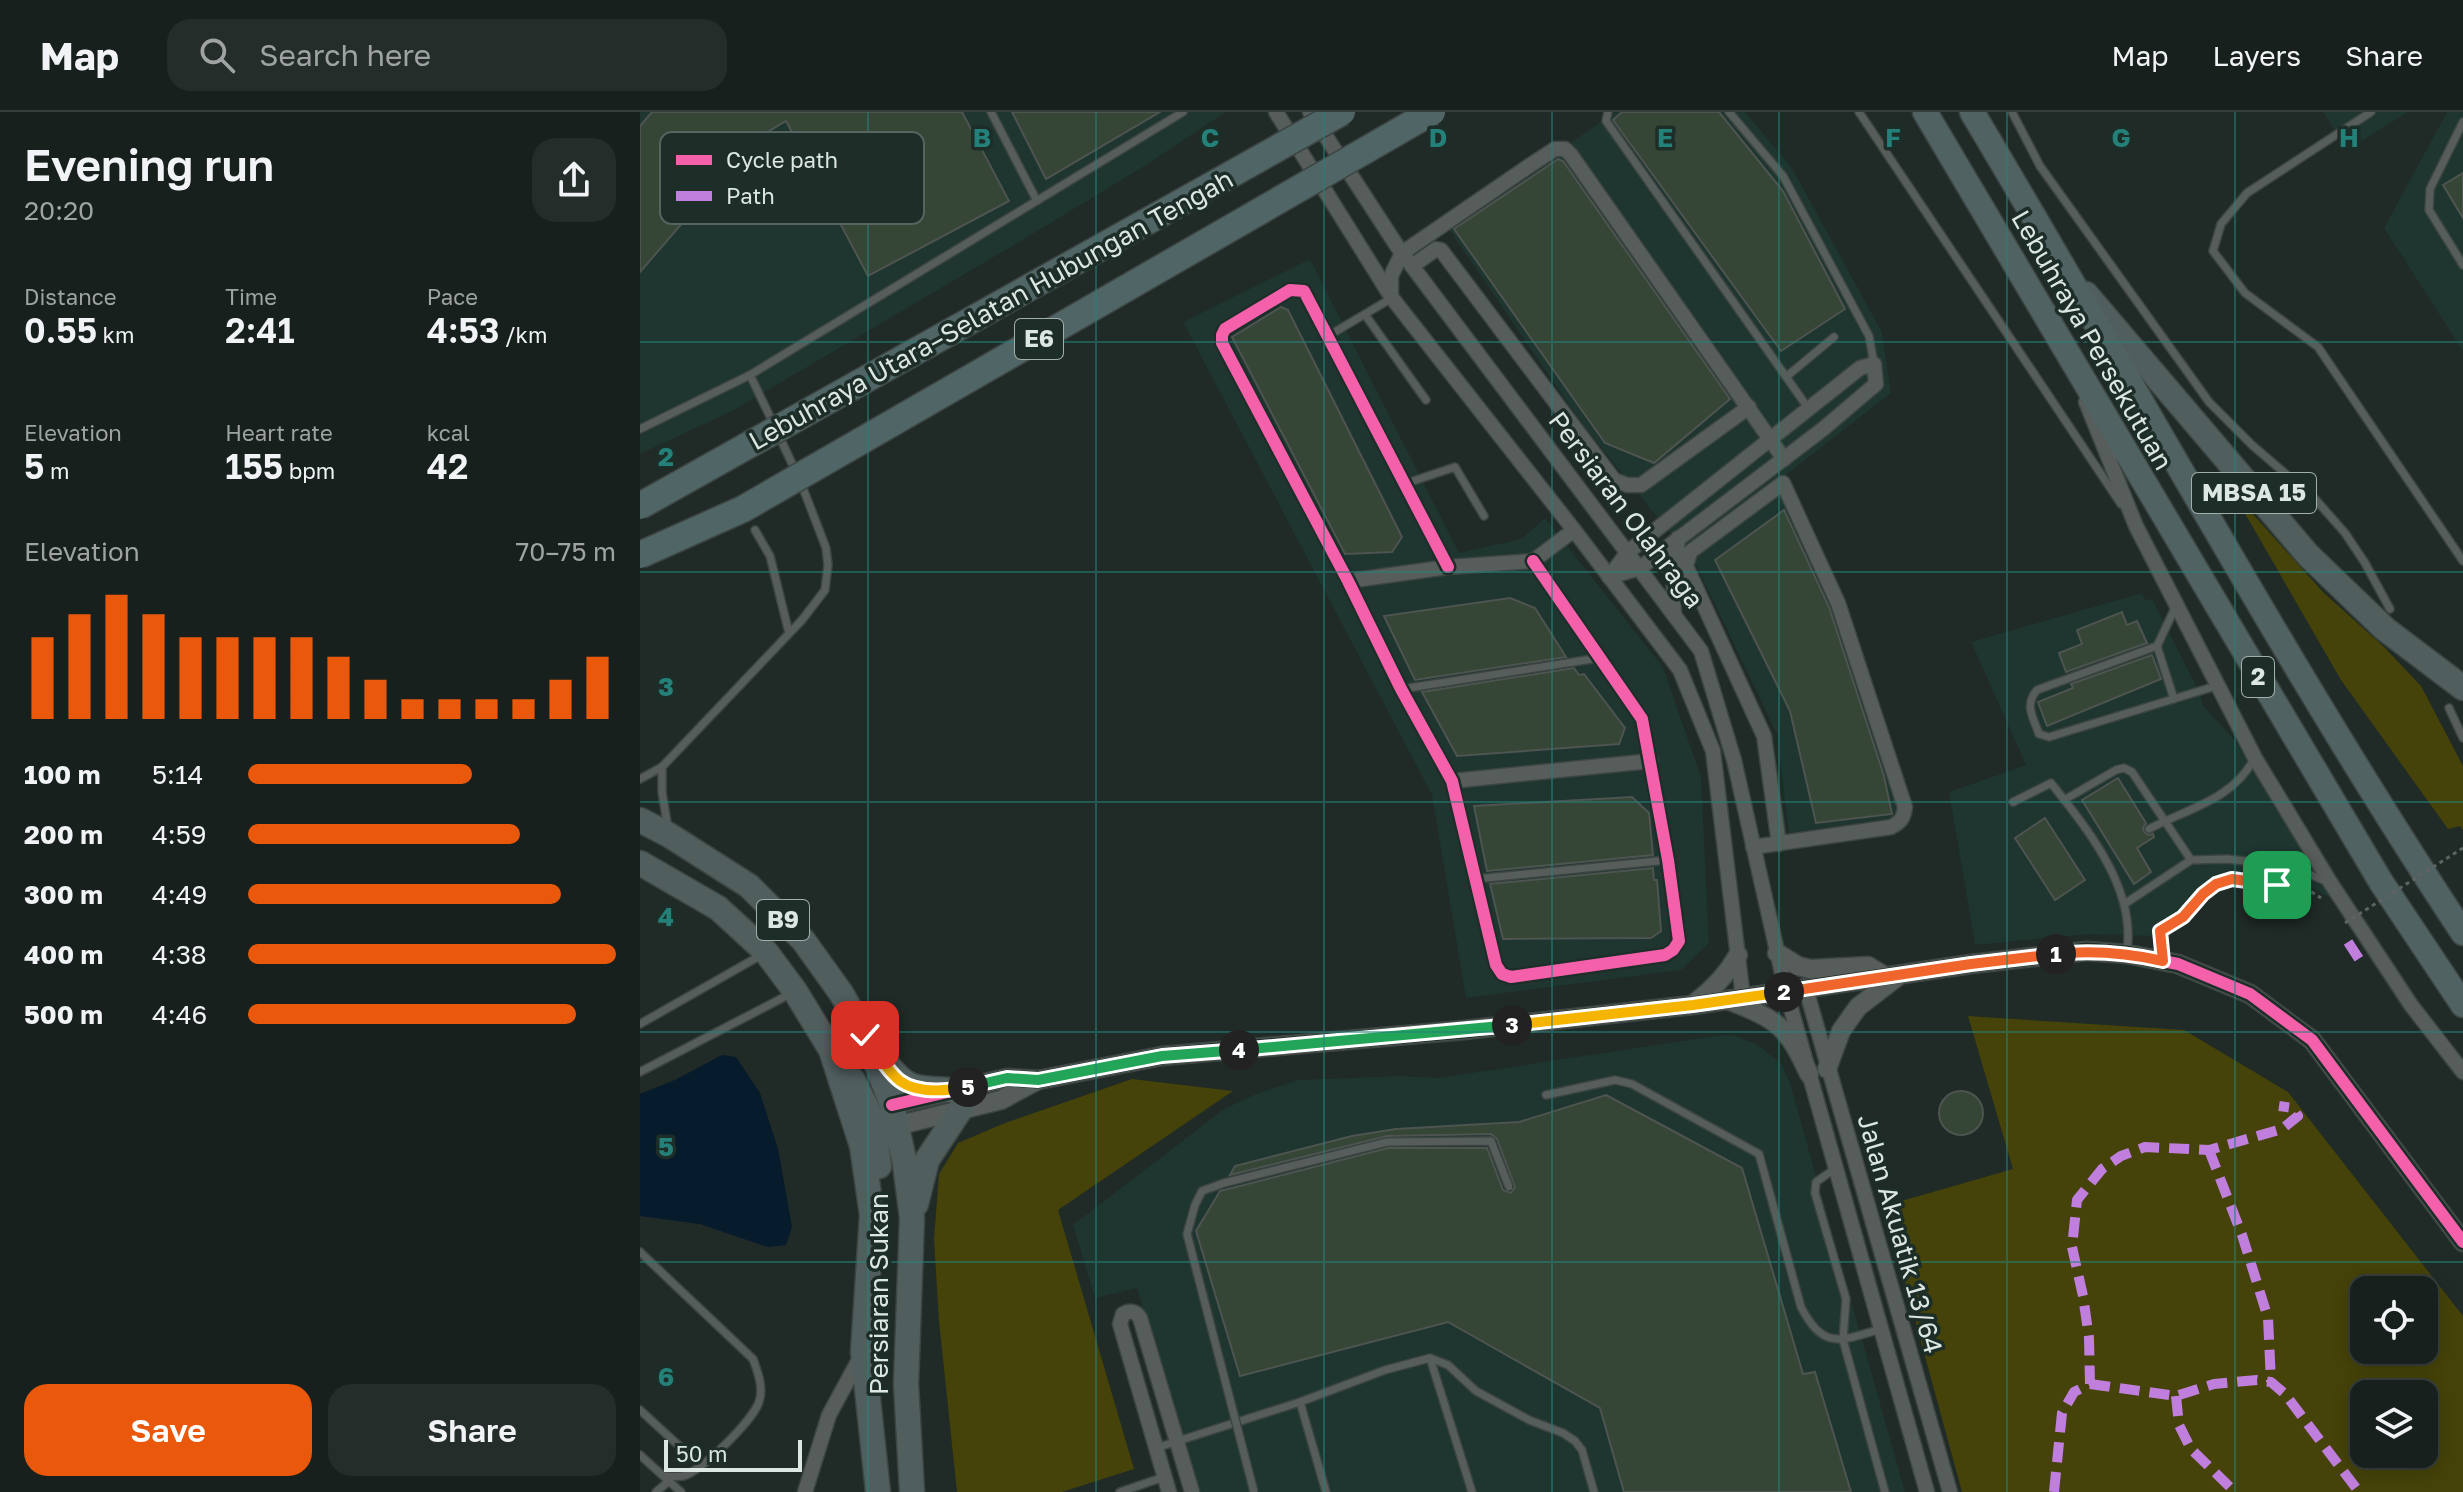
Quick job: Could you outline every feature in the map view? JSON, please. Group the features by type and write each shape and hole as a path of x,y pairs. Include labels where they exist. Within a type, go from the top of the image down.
{"highway":[{"name":"Lebuhraya Utara–Selatan Hubungan Tengah","path":"640,506 1342,112"},
{"name":"Lebuhraya Utara–Selatan Hubungan Tengah","path":"640,555 743,509 1432,112"},
{"name":"Lebuhraya Persekutuan","path":"1925,112 2381,882 2463,1005"},
{"name":"Lebuhraya Persekutuan","path":"1972,112 2253,593 2416,863 2463,933"}],"main road":[{"name":"MBSA 15","path":"2069,274 2308,555 2456,698"},
{"name":"Persiaran Sukan","path":"640,820 749,886 803,940 841,993 865,1035 887,1118 905,1164 912,1218 906,1384 912,1492"},
{"name":"Persiaran Sukan","path":"640,863 718,908 766,952 795,991 831,1050 862,1146 872,1215 863,1352 878,1492"},
{"path":"865,1035 898,1080 956,1100 927,1160 912,1218"},
{"path":"831,1050 887,1118 880,1183 872,1215"}],"street":[{"name":"Persiaran Olahraga","path":"1276,112 1392,298 1680,670 1713,751 1738,955 1736,999"},
{"name":"Persiaran Olahraga","path":"1310,112 1402,253 1701,651 1734,760 1786,991"},
{"path":"1392,298 1391,276 1402,253 1542,157 1555,149 1565,149 1784,459"},
{"path":"1412,266 1436,249 1441,250 1614,480 1627,485 1641,485 1749,407"},
{"path":"1448,567 1304,291 1290,290 1225,329 1222,343 1452,781 1496,965 1502,974 1511,977 1665,955 1679,941 1668,860 1642,719 1533,561"},
{"path":"2062,343 2136,526 2255,758 2330,882 2411,1005 2463,1072"},
{"path":"1874,364 1876,384 1823,429 1640,568 1609,577 1628,552 1860,368 1874,364"},
{"path":"1809,410 1823,429"},
{"path":"1753,847 1779,844 1891,827 1904,817 1905,807 1838,603 1783,483 1690,552 1686,566 1764,736 1779,844"},
{"path":"1348,581 1448,567 1533,561 1574,530"},
{"path":"1674,614 1678,538"},
{"path":"1452,781 1651,761"},
{"path":"887,1118 956,1100 1007,1078 1038,1080 1162,1056 1464,1030 1693,1005 2087,951 2127,954 2178,964 2250,994 2312,1040 2463,1242"},
{"path":"1777,953 1798,966 1810,969 1868,966 1892,976"},
{"path":"1693,1005 1713,989 1738,955"},
{"path":"1736,999 1779,1025 1818,1072 1858,1007 1892,976"},
{"name":"Jalan Akuatik 13/64","path":"1806,989 1836,1168 1927,1492"},
{"name":"Jalan Akuatik 13/64","path":"1786,991 1818,1072 1950,1492"},
{"path":"1169,1492 1120,1324 1125,1312 1132,1311 1140,1318 1192,1492"},
{"path":"805,1492 829,1415 863,1352"}],"lane":[{"path":"991,112 1037,201"},
{"path":"640,429 750,375 1183,112"},
{"path":"1608,112 1606,121 1809,410"},
{"path":"1729,112 1783,176 1869,336 1874,364"},
{"path":"1859,112 2136,526"},
{"path":"2012,112 2040,166 2209,402 2252,445 2316,500 2345,533 2390,609"},
{"path":"2371,112 2247,193 2221,224 2213,251 2245,293 2318,347 2463,561"},
{"path":"2463,122 2430,189 2429,210 2463,265"},
{"path":"1328,336 1392,298"},
{"path":"1366,316 1426,400"},
{"path":"1786,377 1834,337"},
{"path":"640,779 662,767 789,633 825,590 828,565 826,548 806,493 750,375"},
{"path":"1404,484 1455,467 1484,516"},
{"path":"755,530 770,556 789,633"},
{"path":"2174,699 2157,646 2176,606"},
{"path":"2157,646 2037,690 2030,698 2029,707 2039,734 2049,737 2216,686"},
{"path":"1401,689 1601,658"},
{"path":"2456,698 2463,738"},
{"path":"2149,829 2224,795 2246,774 2255,758"},
{"path":"662,767 662,792 669,835"},
{"path":"2064,800 2124,768 2132,772 2191,860"},
{"path":"2013,802 2051,783 2064,800 2102,855 2126,903 2127,954"},
{"path":"2102,855 2113,849"},
{"path":"2126,903 2191,860 2227,859 2263,863 2299,870 2330,882"},
{"path":"1476,879 1668,860"},
{"path":"640,1024 766,952"},
{"path":"640,1072 795,991"},
{"path":"1546,1095 1615,1080 1632,1084 1759,1154 1801,1307 1811,1327 1827,1337 1843,1340 1881,1329"},
{"path":"1254,1492 1187,1234 1202,1191 1387,1142 1491,1141 1509,1187"},
{"path":"1836,1168 1816,1182 1815,1193 1846,1299 1843,1340 1885,1492"},
{"path":"640,1252 753,1359 761,1380 760,1401 752,1416 701,1466 684,1476 666,1478 656,1492"},
{"path":"1430,1358 1472,1492"},
{"path":"1156,1448 1430,1358 1448,1365 1476,1391 1575,1441 1582,1450 1594,1492"},
{"path":"1300,1402 1326,1492"},
{"path":"640,1410 701,1466"},
{"path":"640,1455 681,1492"},
{"path":"1120,1492 1165,1477"}],"path":[{"path":"2345,923 2463,848"},
{"path":"2163,961 2160,931 2183,917 2216,884 2232,879 2293,885 2311,891 2330,905"}],"shaded area":[{"path":"640,112 1226,112 1021,241 734,410 640,454"},
{"path":"1615,112 1745,112 1792,168 1882,332 1891,393 1787,474 1851,616 1914,815 1789,833 1777,734 1697,567 1583,425 1448,228"},
{"path":"2323,112 2408,112 2347,150"},
{"path":"2447,112 2463,112 2463,351 2384,228"},
{"path":"1310,259 1459,553 1521,539 1545,518 1663,667 1701,777 1709,943 1681,970 1466,998 1432,795 1183,322"},
{"path":"2232,491 2323,592 2384,647 2421,686 2463,766 2463,830 2460,826 2448,829 2341,680"},
{"path":"2142,593 2145,600 2152,599 2199,691 2203,705 2236,742 2332,899 2300,881 2281,883 2232,874 2212,881 2152,936 2088,934 1975,945 1949,792 2026,765 1971,642"},
{"path":"1968,1016 2184,1030 2288,1092 2432,1276 2350,1276 2350,1364 2438,1364 2438,1284 2463,1316 2463,1492 1962,1492 1884,1206 2013,1169"},
{"path":"1722,1035 1756,1044 1781,1063 1790,1083 1905,1492 1197,1492 1137,1288 1095,1298 1073,1225 1224,1109 1298,1080 1400,1076 1438,1078"},
{"path":"1132,1079 1233,1091 1058,1210 1134,1469 1062,1492 957,1492 939,1321 934,1239 939,1174 958,1143 1005,1123"}],"water":[{"path":"722,1055 736,1057 760,1093 778,1149 792,1227 786,1245 768,1247 700,1224 640,1216 640,1094"}],"building":[{"path":"652,112 962,112 1009,201 868,276 840,224 924,224 924,132 792,132 786,121 767,132 660,132 660,224 681,224 640,272 640,126"},
{"path":"1012,112 1160,112 1046,179"},
{"path":"1622,112 1719,112 1783,191 1845,309 1781,351 1613,120"},
{"path":"1558,159 1563,161 1730,399 1654,463 1605,443 1454,229"},
{"path":"2463,173 2463,218 2443,185"},
{"path":"1281,307 1288,310 1402,537 1392,552 1345,554 1232,337"},
{"path":"1784,510 1829,607 1884,776 1892,814 1816,823 1790,711 1715,560"},
{"path":"1510,598 1535,608 1566,657 1415,680 1384,616"},
{"path":"2122,612 2127,625 2137,621 2147,643 2066,672 2059,653 2082,644 2077,630"},
{"path":"2152,655 2161,679 2047,726 2038,702 2073,688 2071,684"},
{"path":"1574,668 1579,675 1584,674 1625,728 1619,744 1457,756 1422,692"},
{"path":"2118,778 2146,823 2144,832 2154,837 2137,848 2151,872 2134,884 2082,800"},
{"path":"1632,797 1649,813 1653,855 1487,871 1474,806"},
{"path":"2045,818 2085,880 2055,900 2015,838"},
{"path":"1653,868 1654,880 1657,880 1661,931 1651,938 1503,939 1490,884"},
{"path":"1961,1091 1977,1097 1983,1113 1977,1129 1961,1135 1945,1129 1939,1113 1945,1097"},
{"path":"1606,1095 1742,1168 1803,1374 1815,1372 1851,1492 1624,1492 1600,1408 1448,1322 1240,1376 1196,1231 1220,1191 1388,1148 1487,1148 1503,1190 1511,1193 1515,1187 1497,1139 1491,1134 1387,1136 1230,1175 1235,1166 1352,1136 1396,1129 1519,1122"}],"marked path":[{"path":"2348,942 2359,959 2366,954"},
{"path":"2054,1492 2062,1413 2074,1392 2090,1384 2089,1338 2072,1247 2077,1200 2102,1169 2121,1156 2145,1147 2209,1150 2282,1129 2298,1116 2293,1108 2279,1106"},
{"path":"2209,1150 2242,1235 2268,1318 2271,1382"},
{"path":"2090,1384 2176,1396 2214,1384 2257,1380 2271,1382 2285,1394 2359,1492"},
{"path":"2176,1396 2179,1425 2191,1449 2235,1492"}],"cycle path":[{"path":"1448,567 1304,291 1290,290 1225,329 1222,343 1452,781 1496,965 1502,974 1511,977 1665,955 1679,941 1668,860 1642,719 1533,561"},
{"path":"892,1105 1007,1078 1038,1080 1162,1056 1464,1030 1693,1005 1971,964 2087,951 2127,954 2178,964 2250,994 2312,1040 2463,1242"}],"route":[{"path":"865,1035 898,1080 914,1088 952,1090 1007,1078 1038,1080 1162,1056 1464,1030 1693,1005 1971,964 2087,951 2163,961 2160,931 2183,917 2216,884 2232,879 2277,885"}]}
